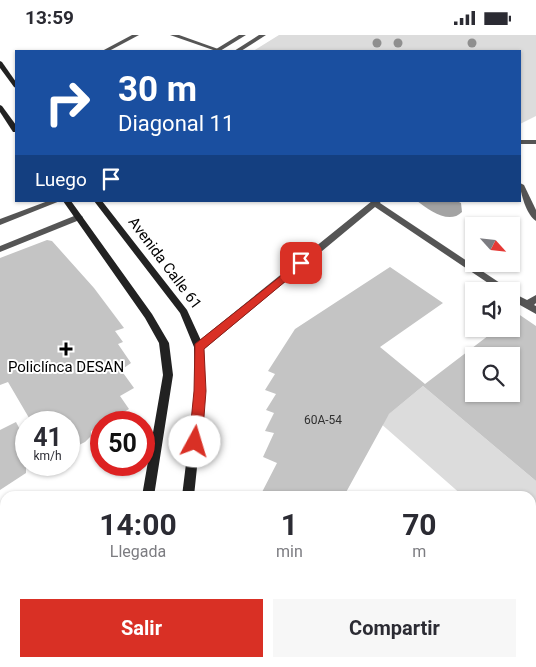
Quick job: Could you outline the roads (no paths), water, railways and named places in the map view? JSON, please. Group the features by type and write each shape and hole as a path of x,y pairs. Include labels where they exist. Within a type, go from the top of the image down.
{"main road":[{"path":"0,63 15,85"},
{"path":"0,107 15,129"},
{"path":"68,202 149,316 164,343 168,375 149,491"},
{"name":"Avenida Calle 61","path":"99,202 184,312 199,347 200,391 189,491"}],"street":[{"path":"107,50 136,35"},
{"path":"174,35 214,50"},
{"path":"219,50 243,35"},
{"path":"239,50 263,35"},
{"path":"521,142 536,142"},
{"path":"521,187 536,218"},
{"path":"0,222 53,202"},
{"path":"199,347 376,202 493,282"},
{"path":"0,249 79,217"},
{"path":"526,305 536,298"},
{"path":"520,301 536,311"}],"place":[{"name":"Policlínca DESAN","path":"66,349"}]}
